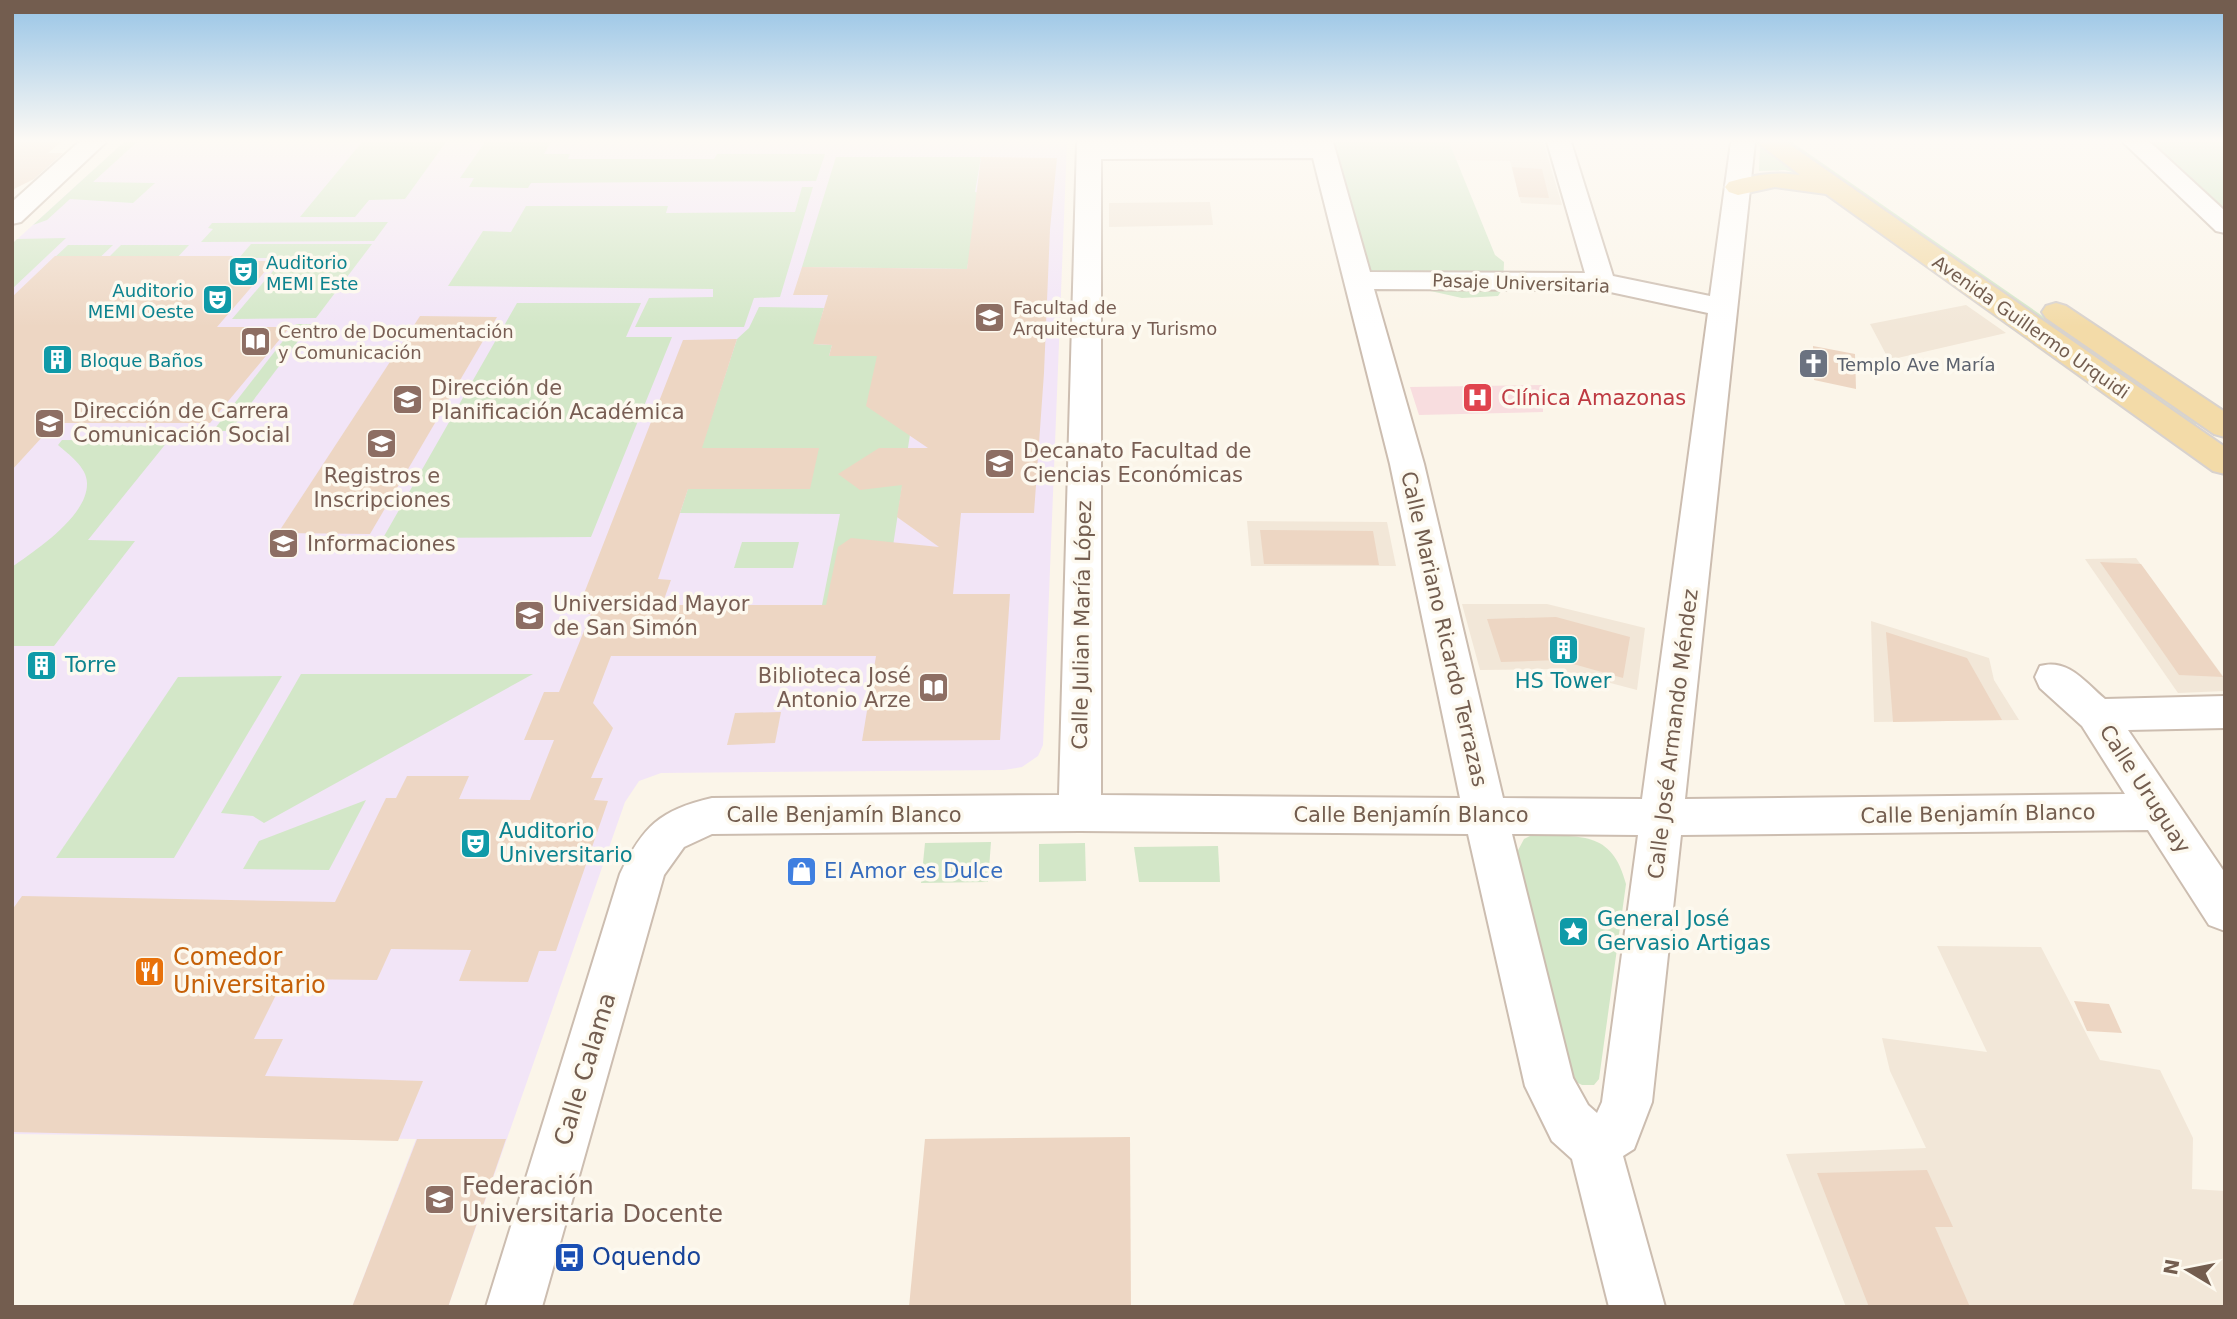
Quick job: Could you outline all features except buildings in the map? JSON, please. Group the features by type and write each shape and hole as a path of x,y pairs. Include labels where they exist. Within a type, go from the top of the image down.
{"main road":[{"name":"Avenida Guillermo Urquidi","path":"1858,204 2219,445"},
{"name":"Avenida Guillermo Urquidi","path":"1890,204 2219,445"}],"street":[{"name":"Calle Julian María López","path":"1080,813 1088,204"},
{"name":"Calle Mariano Ricardo Terrazas","path":"1337,204 1407,464 1485,815 1550,1086 1570,1123 1594,1144"},
{"path":"1577,204 1601,282"},
{"name":"Calle José Armando Méndez","path":"1594,1144 1616,1131 1627,1102 1736,204"},
{"path":"2202,204 2225,225"},
{"name":"Pasaje Universitaria","path":"1358,280 1601,282 1724,308"},
{"name":"Calle Uruguay","path":"2054,677 2096,715 2225,911"},
{"path":"2096,715 2225,712"},
{"name":"Calle Benjamín Blanco","path":"666,835 686,821 712,816 1080,813 1663,817 2161,812"},
{"name":"Calle Calama","path":"514,1307 642,874 652,853 666,835"},
{"path":"1594,1144 1637,1307"}],"shaded area":[{"name":"Universidad Mayor de San Simón","path":"56,204 1065,204 1043,745 1038,756 1022,767 1004,770 661,773 639,781 625,802 448,1307 352,1307 416,1139 12,1134 12,244"},
{"path":"1109,204 1210,204 1213,225 1109,227"},
{"path":"1966,305 2006,333 1889,360 1870,324"},
{"name":"Clínica Amazonas","path":"1543,385 1543,412 1419,415 1410,387"},
{"path":"1247,521 1387,522 1396,566 1251,566"},
{"path":"2136,558 2225,679 2225,691 2178,693 2085,559"},
{"name":"HS Tower","path":"1462,604 1547,604 1645,628 1637,690 1557,669 1480,670"},
{"path":"1871,621 1989,658 1994,680 2019,720 1874,722"},
{"path":"1937,946 2041,947 2100,1060 2160,1070 2193,1138 2192,1189 2225,1191 2225,1307 1846,1307 1786,1154 1926,1148 1890,1071 1882,1038 1987,1052"}],"green space":[{"path":"57,204 65,204 47,220 33,225"},
{"path":"311,204 366,204 355,217 300,217"},
{"path":"797,204 808,204 780,297 754,298 744,327 635,327 649,298 713,297 713,289 448,286 483,231 511,232 526,206 668,206 666,213 795,212"},
{"path":"822,204 979,204 967,269 802,267"},
{"path":"1345,204 1474,204 1495,255 1504,262 1503,288 1498,296 1462,298 1367,277"},
{"path":"1871,204 1881,204 2198,424 2189,426"},
{"path":"2216,204 2225,204 2225,212"},
{"path":"388,222 374,241 201,242 213,229 208,228 212,223"},
{"path":"66,238 12,289 12,244 17,239"},
{"path":"251,244 372,244 316,318 232,319 284,258 239,258"},
{"path":"68,245 113,245 92,265 53,259"},
{"path":"121,245 189,245 127,311 101,265"},
{"path":"517,303 641,303 626,337 672,337 591,537 383,538"},
{"path":"759,307 824,308 814,344 832,345 829,356 922,356 884,605 822,605 840,514 680,513 737,339 749,328"},
{"path":"296,324 311,324 230,431 213,431"},
{"path":"62,440 168,441 88,540 135,541 54,646 12,646 12,567 59,531 79,508 85,495 87,483 84,472 58,445"},
{"path":"742,542 799,542 793,568 734,568"},
{"path":"301,674 533,674 264,823 253,816 221,813"},
{"path":"282,676 174,858 56,858 178,677"},
{"path":"366,800 329,870 243,869 259,841"},
{"path":"1532,835 1579,837 1602,845 1612,853 1620,866 1626,884 1599,1079 1594,1085 1582,1085 1574,1081 1515,856 1524,839"},
{"path":"991,842 988,882 921,883 925,843"},
{"path":"1085,843 1086,881 1039,882 1039,844"},
{"path":"1218,846 1220,882 1139,882 1134,847"}],"place":[{"name":"Auditorio MEMI Este","path":"243,272"},
{"name":"Auditorio MEMI Oeste","path":"217,300"},
{"name":"Facultad de Arquitectura y Turismo","path":"990,317"},
{"name":"Centro de Documentación y Comunicación","path":"255,341"},
{"name":"Bloque Baños","path":"57,360"},
{"name":"Templo Ave María","path":"1814,364"},
{"name":"Clínica Amazonas","path":"1478,398"},
{"name":"Dirección de Planificación Académica","path":"408,400"},
{"name":"Dirección de Carrera Comunicación Social","path":"50,423"},
{"name":"Registros e Inscripciones","path":"382,444"},
{"name":"Decanato Facultad de Ciencias Económicas","path":"1000,463"},
{"name":"Informaciones","path":"284,544"},
{"name":"Universidad Mayor de San Simón","path":"530,616"},
{"name":"HS Tower","path":"1563,649"},
{"name":"Torre","path":"42,665"},
{"name":"Biblioteca José Antonio Arze","path":"934,688"},
{"name":"Auditorio Universitario","path":"476,843"},
{"name":"El Amor es Dulce","path":"801,871"},
{"name":"General José Gervasio Artigas","path":"1574,931"},
{"name":"Comedor Universitario","path":"150,971"},
{"name":"Federación Universitaria Docente","path":"439,1200"},
{"name":"Oquendo","path":"569,1257"}]}
